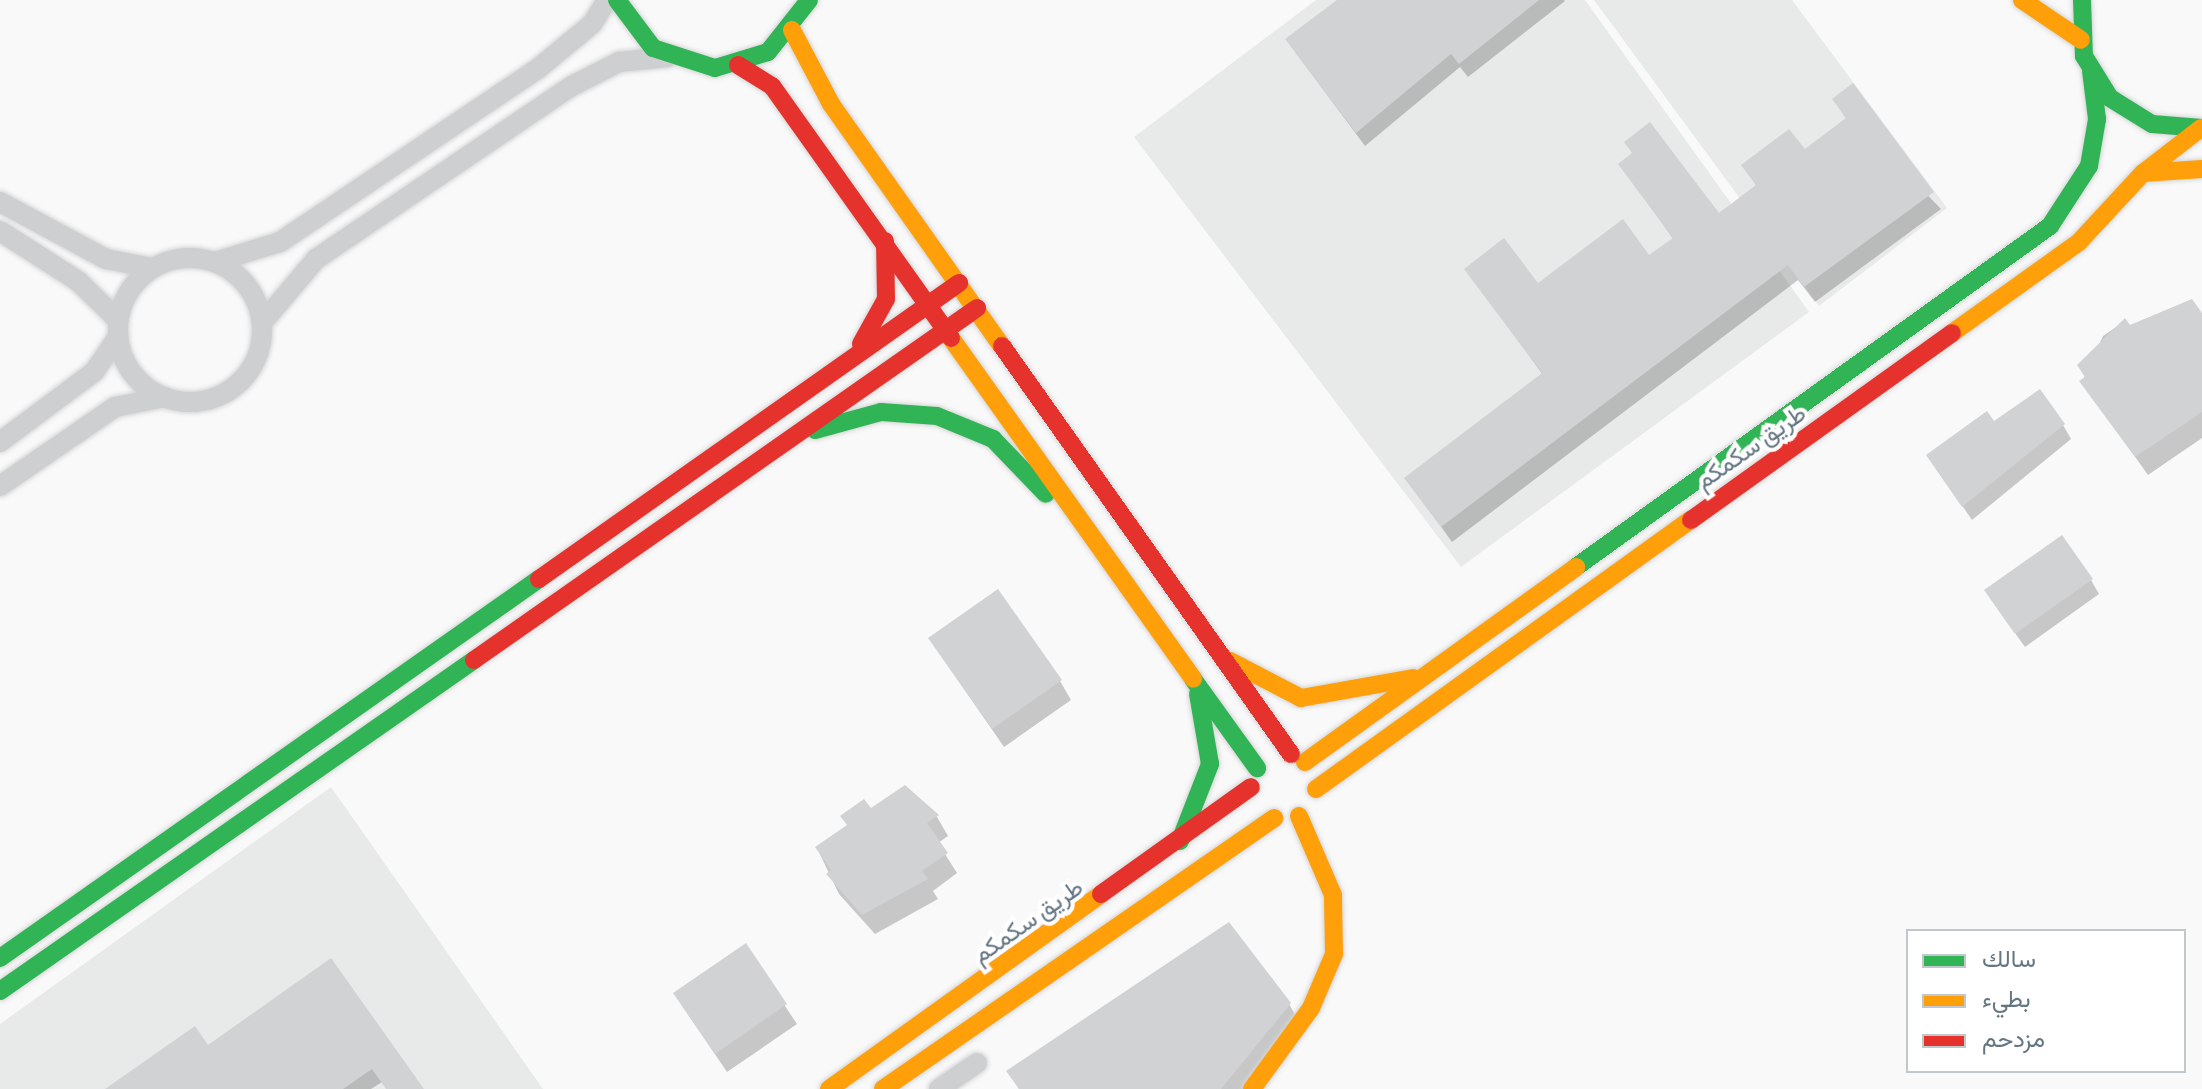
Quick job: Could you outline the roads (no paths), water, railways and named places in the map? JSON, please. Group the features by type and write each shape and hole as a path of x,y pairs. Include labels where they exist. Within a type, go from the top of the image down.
{"street":[{"path":"0,442 94,372 118,328 129,290 152,268 183,258 215,262 280,242 540,67 592,24 607,0"},
{"path":"617,0 639,36 668,57"},
{"path":"738,65 792,30 809,0"},
{"path":"2022,0 2081,40"},
{"name":"طريق سكمكم","path":"1298,758 1425,675 2050,226 2079,188 2092,155 2097,119 2091,71 2081,40 2082,0"},
{"path":"792,30 804,63 1221,655 1298,758 1316,789 1299,816"},
{"path":"262,323 316,259 572,86 619,62 668,57 738,65 772,86 948,328 1257,768"},
{"path":"2091,71 2137,118 2201,128"},
{"name":"طريق سكمكم","path":"1316,789 2079,242 2143,173 2201,128"},
{"path":"2143,173 2202,169"},
{"path":"0,202 106,259 152,268"},
{"path":"0,231 78,281 118,328 129,367 165,397"},
{"path":"849,360 883,307 885,241"},
{"path":"0,486 115,407 165,397 197,401 234,386 258,354 262,323 242,279 215,262"},
{"path":"0,958 959,283"},
{"path":"0,991 977,308"},
{"path":"784,441 871,414 937,416 993,439 1058,506 1083,518"},
{"path":"1221,655 1301,698 1425,675"},
{"path":"1179,841 1210,764 1193,674"},
{"path":"1257,768 1298,758"},
{"path":"1257,768 1251,787 1255,803 1274,818"},
{"name":"طريق سكمكم","path":"829,1089 1251,787"},
{"path":"883,1089 1274,818 1299,816"},
{"path":"1252,1089 1311,1008 1334,954 1333,895 1299,816"},
{"path":"939,1089 977,1063"}]}
